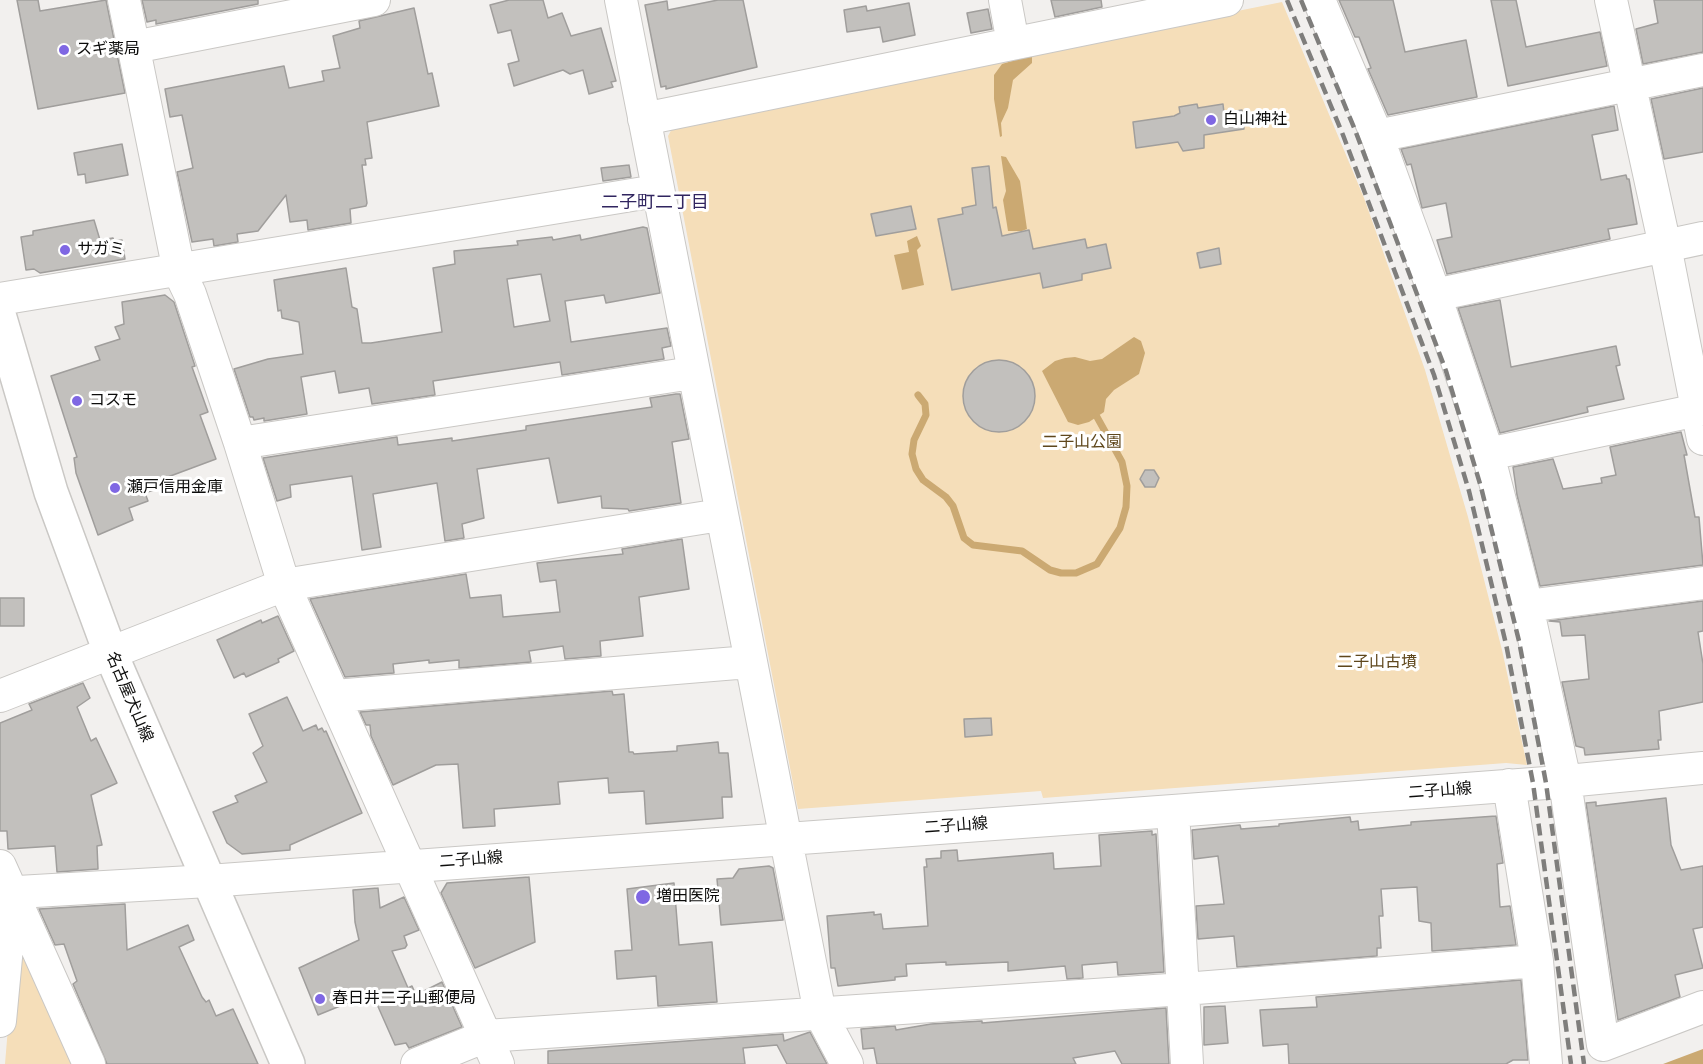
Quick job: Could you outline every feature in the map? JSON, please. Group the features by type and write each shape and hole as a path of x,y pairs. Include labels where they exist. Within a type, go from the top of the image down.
{"main road":[{"name":"名古屋犬山線","path":"0,318 51,492 110,652 288,1064"}],"street":[{"path":"124,0 180,271 190,294 240,443 284,585 492,1050"},
{"path":"134,47 374,0"},
{"path":"621,0 656,191 819,1012 848,1064"},
{"path":"1005,0 1013,43"},
{"path":"644,119 1227,0"},
{"path":"1319,0 1377,136 1436,295 1488,454 1527,606 1565,781 1604,1045 1703,1007"},
{"path":"1488,454 1701,419 1611,0"},
{"path":"1377,136 1703,70"},
{"path":"0,299 656,191"},
{"path":"1436,295 1703,238"},
{"path":"240,443 692,373"},
{"path":"0,696 284,585 720,515"},
{"path":"1527,606 1703,583"},
{"path":"335,696 749,662"},
{"name":"二子山線","path":"4,884 208,881 1173,811 1703,768"},
{"path":"1509,785 1537,961 1545,1064"},
{"path":"1173,811 1187,1064"},
{"path":"0,1021 4,884"},
{"path":"4,884 89,1064"},
{"path":"417,1064 492,1050 819,1012 1184,989 1537,961"}],"green space":[{"name":"二子山公園","path":"1282,2 1364,198 1425,370 1468,517 1502,650 1527,765 1506,763 1043,798 1041,791 798,809 668,136 674,125"},
{"path":"23,953 71,1064 5,1064 14,955"}],"shaded area":[{"path":"1032,55 1032,63 1013,80 1008,108 1001,123 1002,136 1000,137 994,99 994,75 1002,64"},
{"path":"1001,156 1006,157 1020,181 1027,229 1022,231 1008,231 1003,200 1006,191"},
{"path":"917,236 921,246 917,250 924,285 902,290 894,255 909,252 907,241"},
{"path":"1134,337 1141,341 1145,353 1139,374 1114,390 1106,399 1104,412 1089,422 1078,425 1068,422 1042,371 1055,361 1065,358 1075,357 1090,361 1102,359"},
{"path":"1703,1049 1703,1064 1663,1064"}],"building":[{"path":"17,0 38,0 40,11 106,0 125,93 38,109"},
{"path":"142,0 258,0 258,4 156,24 156,20 147,22"},
{"path":"509,0 543,0 548,18 562,13 571,36 601,28 616,81 611,82 613,87 589,94 583,70 570,74 563,70 514,86 508,64 519,61 511,30 498,33 490,5"},
{"path":"718,0 743,0 757,67 666,89 666,86 661,87 645,5 667,1 668,10"},
{"path":"1051,0 1101,0 1102,7 1055,17"},
{"path":"1339,0 1393,0 1405,52 1466,40 1477,97 1388,115 1368,69 1371,68 1359,37 1355,37"},
{"path":"1491,0 1516,0 1526,47 1600,32 1607,66 1508,86"},
{"path":"1654,0 1703,0 1703,52 1643,64 1636,29 1658,23"},
{"path":"909,3 915,35 883,42 880,27 847,32 844,10 866,6 867,11"},
{"path":"414,8 428,74 432,73 439,106 367,122 372,158 365,159 366,165 362,165 367,203 366,206 350,209 351,223 308,230 307,220 290,222 286,195 258,231 237,234 238,242 214,246 213,239 192,242 177,172 193,168 182,115 170,117 165,89 284,66 289,88 324,81 322,71 340,68 333,36 360,28 359,21"},
{"path":"988,9 992,29 971,33 967,13"},
{"path":"1703,88 1703,152 1664,159 1651,99"},
{"path":"1197,104 1198,108 1223,104 1224,113 1242,110 1244,129 1204,135 1204,148 1183,151 1178,142 1136,148 1133,122 1174,116 1180,113 1179,107"},
{"path":"1614,106 1618,130 1592,135 1601,180 1626,175 1629,179 1637,224 1608,229 1610,239 1447,274 1437,240 1452,237 1446,203 1422,208 1411,164 1407,165 1401,149"},
{"path":"122,144 128,175 86,183 85,174 78,175 74,153"},
{"path":"629,165 631,177 603,181 601,168"},
{"path":"989,166 993,208 996,207 1002,236 1029,230 1033,249 1085,239 1087,248 1106,244 1111,268 1082,274 1082,280 1043,288 1040,273 952,290 938,219 963,214 962,208 976,205 972,168"},
{"path":"911,206 916,229 876,236 871,214"},
{"path":"94,220 100,240 113,238 114,241 122,240 125,259 40,273 34,269 26,270 21,237 33,235 33,231"},
{"path":"647,228 660,293 606,303 604,295 565,301 571,342 667,328 671,346 662,348 664,359 562,375 560,362 433,381 435,395 372,404 369,388 339,393 335,371 301,377 307,414 264,421 264,418 254,420 250,417 234,369 268,359 303,354 299,322 282,318 281,310 278,311 274,280 346,268 352,307 357,309 362,343 371,343 442,332 433,268 455,264 454,251 518,245 517,241 552,237 553,240 580,235 581,240","holes":["541,274 550,321 514,327 507,279"]},
{"path":"1219,248 1221,264 1200,268 1197,253"},
{"path":"165,295 174,302 195,366 192,367 208,412 200,415 216,459 157,481 159,488 145,493 148,501 129,508 133,520 98,535 76,473 74,458 77,457 51,376 100,360 95,347 120,339 115,327 124,324 122,302"},
{"path":"1500,300 1511,367 1616,346 1620,365 1616,366 1624,399 1587,407 1588,412 1500,433 1458,308"},
{"path":"999,360 1019,366 1029,376 1035,396 1029,416 1019,426 999,432 979,426 969,416 963,396 969,376 979,366"},
{"path":"680,394 689,439 672,442 681,503 629,511 628,509 602,508 601,496 558,503 549,458 477,469 484,518 462,524 464,538 445,541 437,483 373,494 381,547 362,550 352,476 290,485 291,497 277,501 263,458 397,437 398,445 452,438 452,441 526,430 526,426 652,407 650,398"},
{"path":"1681,432 1687,455 1684,455 1695,517 1699,517 1703,565 1540,586 1517,495 1513,467 1553,459 1563,489 1602,483 1601,478 1616,475 1610,447"},
{"path":"1145,470 1154,470 1159,478 1155,487 1145,487 1140,479"},
{"path":"682,539 689,589 639,597 643,636 600,641 601,656 565,659 563,646 529,651 531,662 459,668 459,660 429,663 429,660 393,664 394,673 345,677 310,599 466,574 470,598 501,595 503,617 560,612 556,580 540,582 537,563 623,554 622,549"},
{"path":"0,598 24,598 24,626 0,626"},
{"path":"1703,601 1703,631 1698,632 1703,664 1703,702 1659,711 1661,740 1658,740 1659,749 1585,755 1584,748 1576,746 1562,682 1589,679 1585,635 1562,636 1560,622 1549,621"},
{"path":"278,616 294,651 278,659 279,662 246,677 244,673 234,678 217,640 261,620 262,623"},
{"path":"83,683 90,698 77,707 91,741 96,738 117,783 91,795 102,845 97,846 98,869 57,872 55,846 8,849 7,831 0,831 0,723 32,710 29,704"},
{"path":"612,691 613,695 624,694 629,752 634,754 677,751 677,746 718,742 719,753 728,753 732,797 722,797 723,818 646,824 644,791 609,793 608,778 558,782 560,804 494,809 495,826 463,828 458,764 436,765 393,785 371,736 370,725 366,725 360,712"},
{"path":"287,697 303,731 316,725 318,730 322,728 324,732 326,731 362,813 290,845 290,850 242,854 227,843 213,812 238,802 235,796 267,782 253,753 263,746 249,714"},
{"path":"991,718 992,735 965,737 964,719"},
{"path":"1666,798 1671,845 1681,870 1703,866 1703,927 1693,929 1703,968 1675,975 1680,997 1618,1020 1586,803 1596,802 1596,806"},
{"path":"1496,816 1503,863 1497,864 1500,907 1510,906 1516,945 1432,951 1431,923 1419,921 1417,887 1381,889 1383,916 1379,916 1381,948 1377,948 1377,956 1237,967 1234,936 1198,939 1196,906 1224,904 1218,856 1194,859 1192,830 1240,825 1241,829 1279,826 1279,824 1350,817 1351,822 1358,821 1359,830 1411,825 1411,822"},
{"path":"1152,831 1152,835 1156,834 1164,972 1118,975 1117,962 1082,965 1083,978 1067,979 1065,966 1008,971 1008,962 946,965 946,962 906,964 907,976 895,977 895,980 838,986 835,968 831,968 827,916 874,912 874,915 881,914 883,929 928,926 924,867 927,867 926,859 941,858 941,851 957,850 958,861 1053,853 1054,869 1101,866 1099,835"},
{"path":"769,866 773,868 783,920 721,925 717,879 733,878 739,869"},
{"path":"529,877 535,942 475,968 441,893 447,883"},
{"path":"674,883 679,945 712,942 717,1002 658,1006 656,976 617,979 615,951 632,950 627,889"},
{"path":"378,888 380,908 404,897 419,930 404,936 407,945 405,948 392,951 408,988 412,986 416,995 442,982 462,1027 409,1048 406,1043 395,1045 372,993 318,1015 299,968 359,940 355,922 353,890"},
{"path":"125,904 127,950 188,925 194,940 179,947 202,997 206,1002 209,1000 216,1016 233,1009 258,1064 107,1064 73,984 77,981 64,944 55,945 39,909"},
{"path":"1521,980 1528,1060 1513,1060 1506,1064 1289,1064 1288,1044 1263,1046 1260,1010 1317,1007 1316,997"},
{"path":"1225,1006 1228,1043 1204,1045 1204,1007"},
{"path":"1166,1008 1169,1064 1122,1064 1115,1051 1073,1058 1076,1064 877,1064 874,1048 863,1049 861,1029 895,1026 896,1030 931,1024 982,1021 982,1023"},
{"path":"810,1032 827,1064 787,1064 777,1045 743,1048 745,1064 548,1064 548,1051 783,1034 784,1041"}],"waterway":[{"path":"918,395 925,404 926,415 914,440 912,454 916,469 923,480 946,497 953,506 964,538 973,545 1022,551 1050,570 1061,573 1076,573 1097,564 1120,528 1126,507 1127,486 1122,462 1097,417"}],"railway":[{"path":"1287,0 1343,135 1434,375 1469,491 1506,644 1533,783 1571,1064"},
{"path":"1301,0 1355,130 1446,371 1481,487 1519,641 1546,783 1584,1064"}],"place":[{"name":"スギ薬局","path":"64,50"},
{"name":"白山神社","path":"1211,120"},
{"name":"サガミ","path":"65,250"},
{"name":"コスモ","path":"77,401"},
{"name":"瀬戸信用金庫","path":"115,488"},
{"name":"増田医院","path":"643,897"},
{"name":"春日井二子山郵便局","path":"320,999"}],"district":[{"name":"二子町二丁目","path":"655,203"}],"park label":[{"name":"二子山古墳","path":"1377,663"}]}
